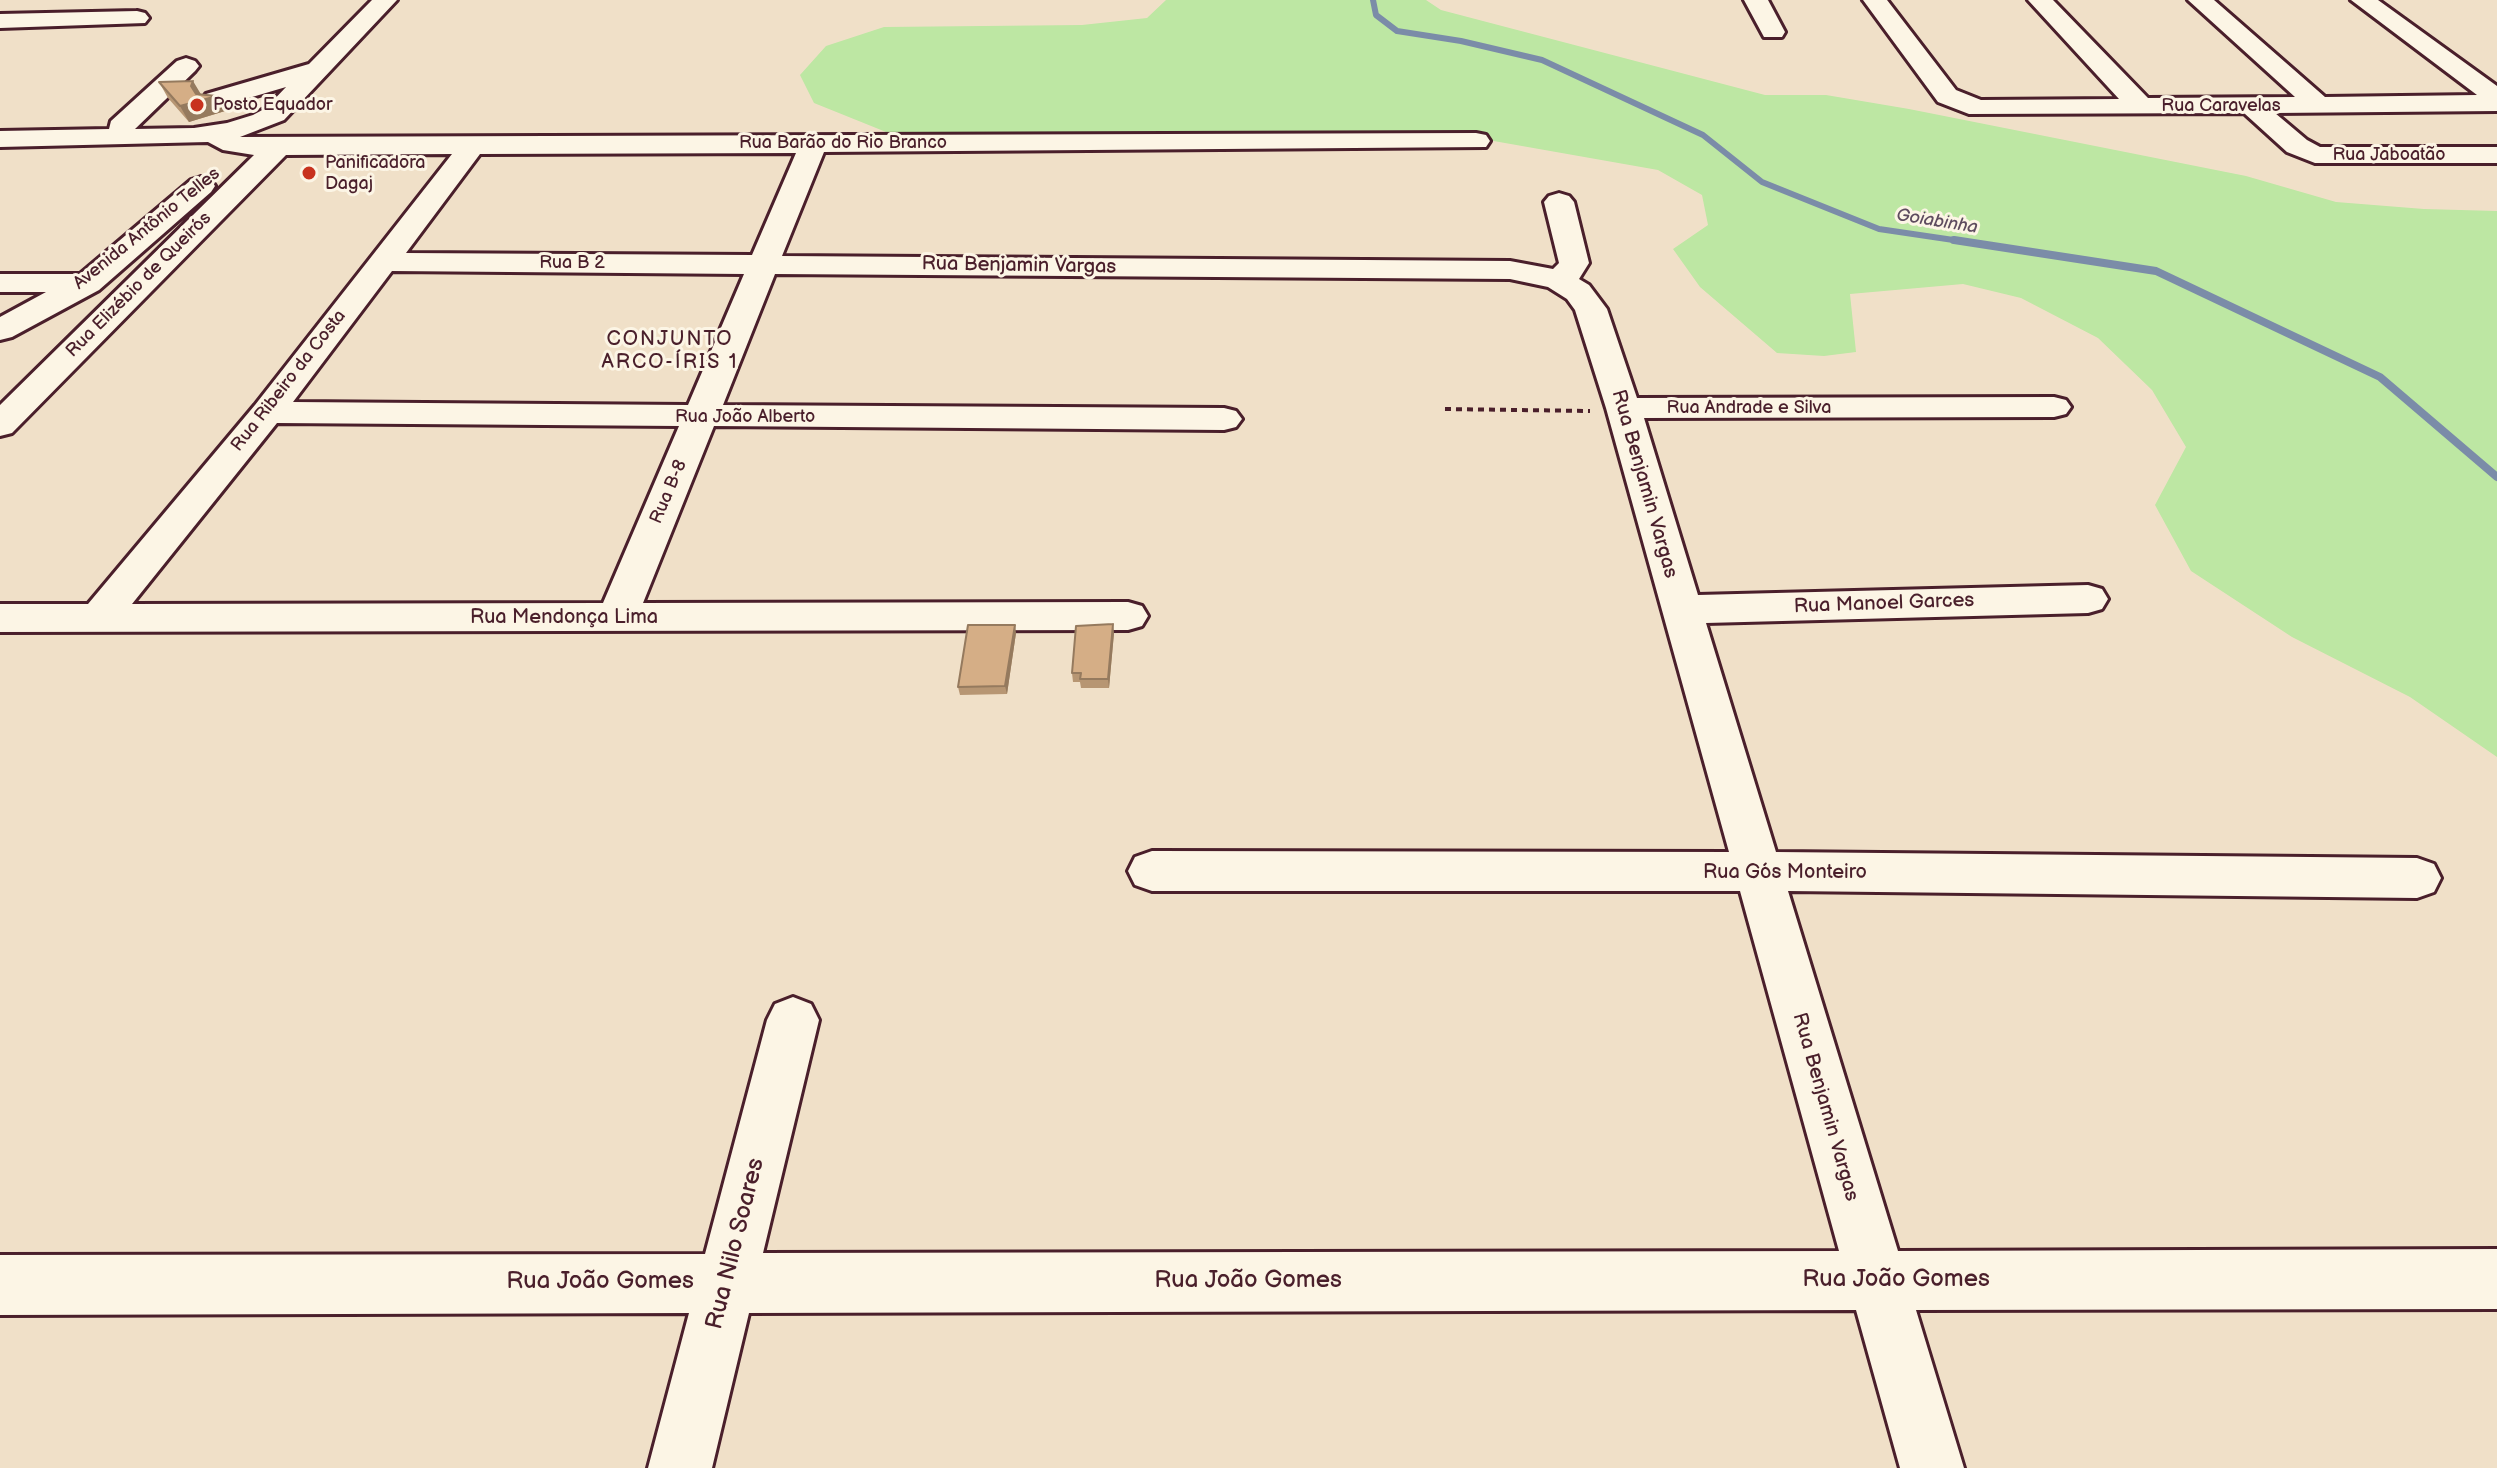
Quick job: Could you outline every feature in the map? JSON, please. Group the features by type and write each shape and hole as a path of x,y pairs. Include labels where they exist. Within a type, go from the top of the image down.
{"street":[{"path":"215,100 319,70 385,0"},
{"path":"1756,0 1773,32"},
{"name":"Rua Caravelas","path":"1875,0 1947,96 1978,108 2497,100"},
{"path":"2040,0 2141,107"},
{"path":"2200,0 2319,105"},
{"path":"2363,0 2497,100"},
{"path":"0,21 137,18"},
{"path":"115,133 186,66"},
{"name":"Avenida Antônio Telles","path":"0,330 88,283 239,154 259,140 269,139 276,129 275,114 319,70"},
{"path":"164,86 267,83"},
{"name":"Rua Jaboatão","path":"2251,106 2297,146 2315,155 2497,155"},
{"path":"115,133 179,111"},
{"name":"Rua Barão do Rio Branco","path":"0,139 115,133 213,134 233,144 259,140 474,144 1476,141"},
{"name":"Rua Elizébio de Queirós","path":"0,425 259,140"},
{"name":"Rua B-8","path":"616,619 814,143"},
{"name":"Rua Ribeiro da Costa","path":"100,616 267,412 474,144"},
{"path":"1558,280 1571,271 1574,263 1559,202"},
{"name":"Rua B 2","path":"381,262 762,264"},
{"name":"Rua Benjamin Vargas","path":"762,264 1510,270 1558,280 1578,292 1591,309 1623,408 1932,1468"},
{"path":"0,283 88,283"},
{"name":"Rua Andrade e Silva","path":"1623,408 2054,407"},
{"name":"Rua João Alberto","path":"267,412 1224,419"},
{"name":"Rua Manoel Garces","path":"1681,610 2088,599"},
{"name":"Rua Mendonça Lima","path":"0,618 1128,616"},
{"name":"Rua Gós Monteiro","path":"1152,871 2417,878"},
{"name":"Rua Nilo Soares","path":"680,1468 793,1020"},
{"name":"Rua João Gomes","path":"0,1285 2497,1279"}],"path":[{"path":"1445,409 1580,411 1623,408"}],"green space":[{"path":"1166,0 1426,0 1441,10 1765,95 1826,95 1909,109 2246,176 2336,202 2497,211 2497,757 2410,697 2292,637 2191,571 2155,505 2186,447 2152,390 2098,338 2021,298 1963,284 1850,294 1856,352 1824,356 1777,353 1700,287 1673,249 1708,225 1702,195 1658,170 1454,134 896,136 814,103 800,75 826,46 884,27 1082,25 1147,18"}],"building":[{"path":"193,81 191,86 196,94 217,96 180,106 159,82"},
{"path":"1113,624 1108,679 1080,679 1081,673 1072,673 1076,626"},
{"path":"968,625 1015,625 1005,686 958,687"}],"waterway":[{"name":"Goiabinha","path":"1373,0 1376,15 1397,31 1461,41 1542,60 1703,135 1762,182 1879,229 1967,242"},
{"name":"Goiabinha","path":"1954,240 2156,271 2380,377 2497,477"}],"place":[{"name":"Posto Equador","path":"197,105"},
{"name":"Panificadora Dagaj","path":"309,173"}],"district":[{"name":"CONJUNTO ARCO-ÍRIS 1","path":"670,352"}]}
